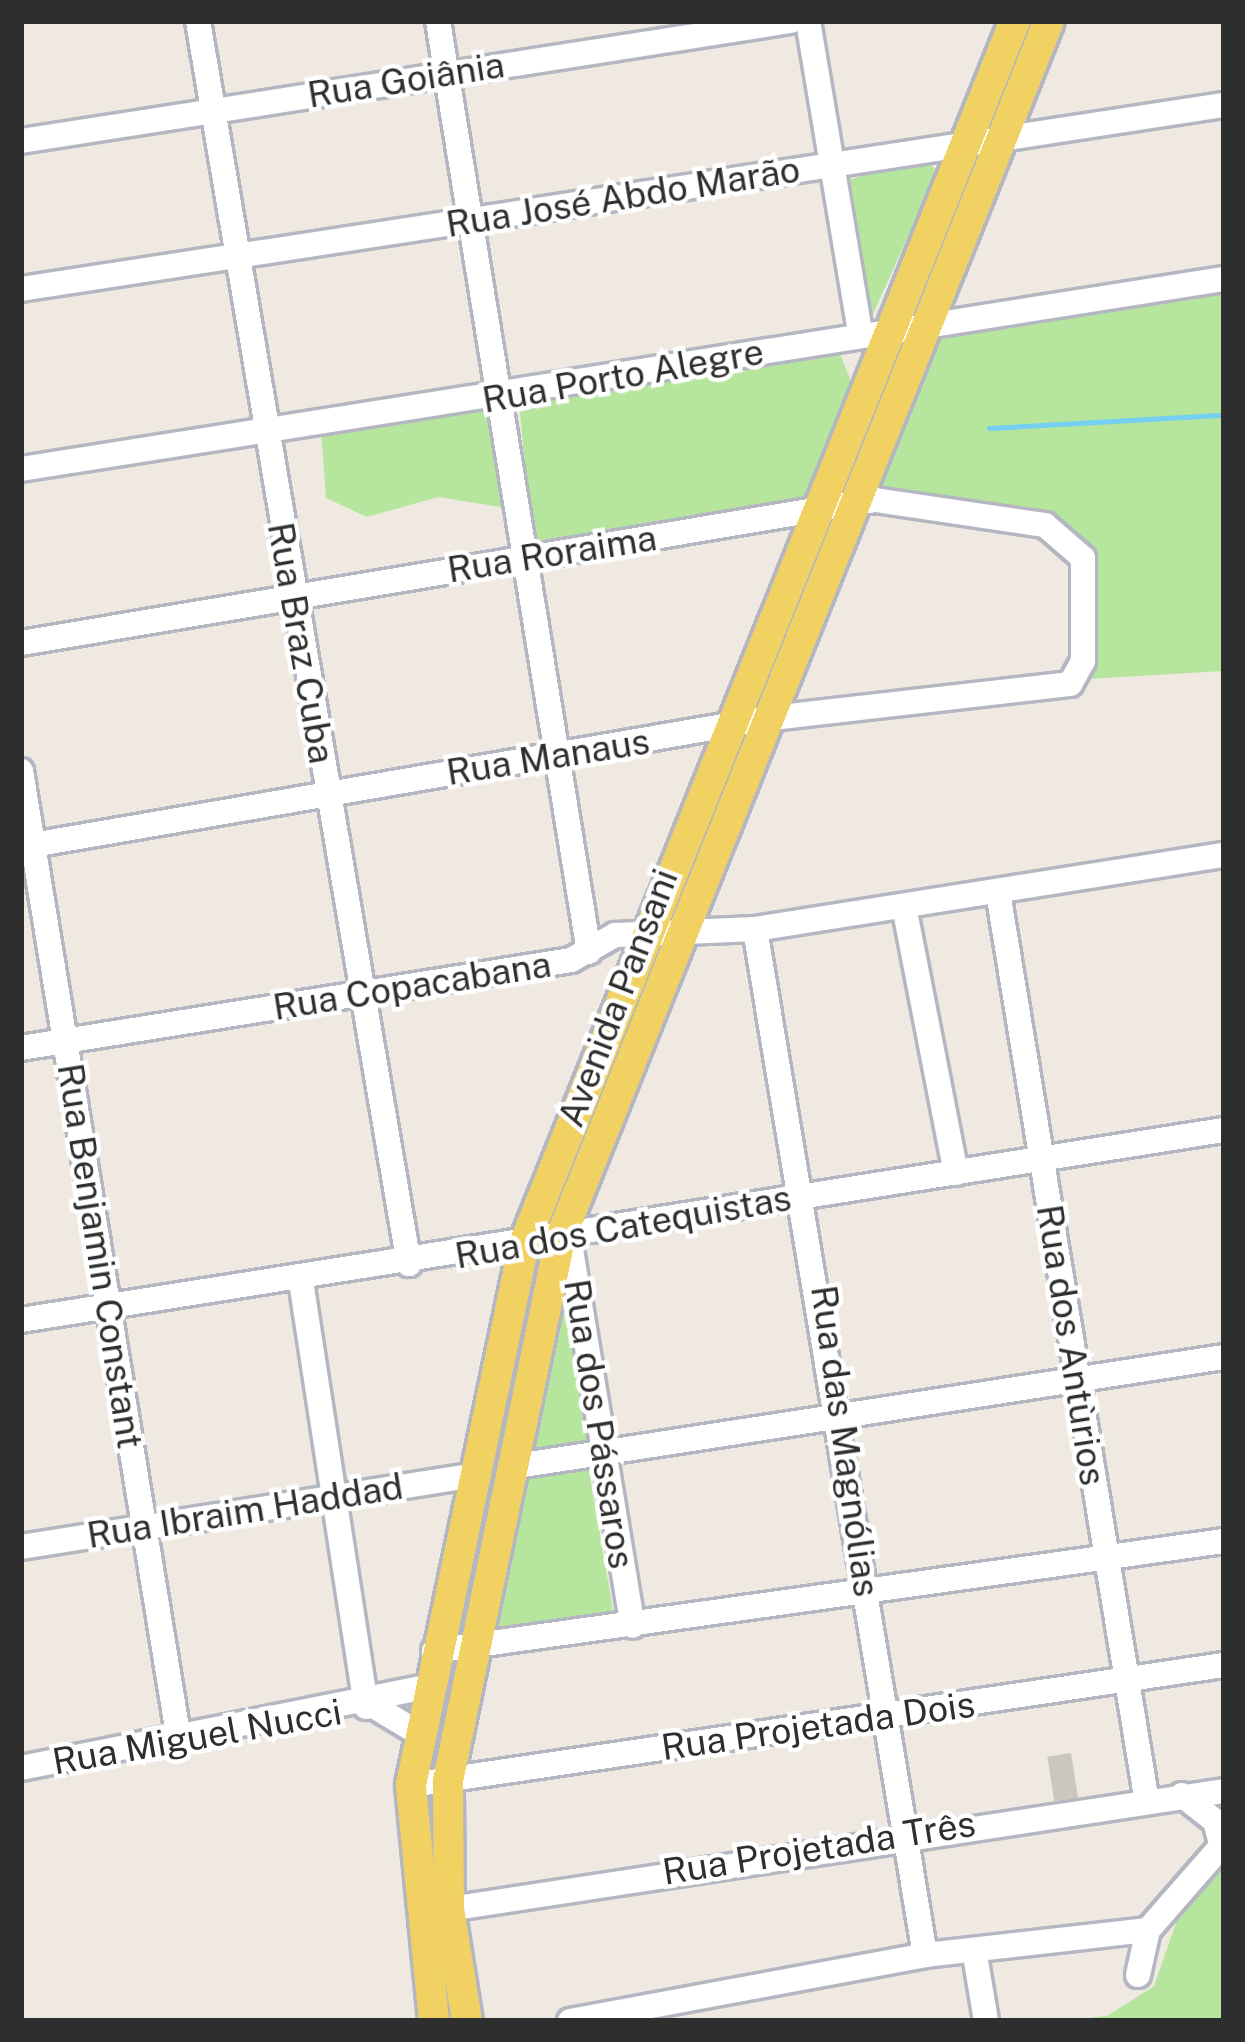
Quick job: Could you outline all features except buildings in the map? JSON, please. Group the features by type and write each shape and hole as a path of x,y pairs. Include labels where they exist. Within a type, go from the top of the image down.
{"main road":[{"name":"Avenida Pansani","path":"434,2021 416,1915 411,1785 469,1476 524,1244 722,728 1015,21"},
{"name":"Avenida Pansani","path":"467,2021 449,1908 448,1780 470,1650 565,1234 677,935 1049,21"}],"street":[{"name":"Rua Braz Cuba","path":"198,21 290,591 409,1264"},
{"path":"438,21 505,398 524,562 589,952"},
{"name":"Rua Goiânia","path":"21,141 790,21"},
{"path":"808,21 860,333"},
{"name":"Rua José Abdo Marão","path":"21,289 1224,105"},
{"name":"Rua Porto Alegre","path":"21,470 265,428 505,398 891,325 1224,280"},
{"name":"Rua Roraima","path":"21,643 290,591 524,562 853,504 956,507 1045,524 1077,545 1076,679"},
{"name":"Rua Manaus","path":"28,846 764,719 1076,679"},
{"name":"Rua Benjamin Constant","path":"21,771 28,846 65,1041 178,1740"},
{"name":"Rua Copacabana","path":"21,1048 361,995 589,952 643,931 677,935 754,928 1224,855"},
{"name":"Rua dos Antùrios","path":"998,892 1043,1160 1073,1382 1146,1797"},
{"path":"904,906 956,1173"},
{"name":"Rua das Magnólias","path":"754,928 807,1196 925,1955"},
{"name":"Rua dos Catequistas","path":"21,1320 409,1264 565,1234 1224,1130"},
{"name":"Rua dos Pássaros","path":"565,1234 633,1626"},
{"path":"301,1280 369,1706"},
{"path":"510,1466 1224,1357"},
{"name":"Rua Ibraim Haddad","path":"21,1547 469,1476"},
{"path":"434,1651 868,1597 1224,1541"},
{"name":"Rua Projetada Dois","path":"411,1785 1224,1665"},
{"name":"Rua Miguel Nucci","path":"21,1768 369,1706 426,1688"},
{"name":"Rua Miguel Nucci","path":"369,1706 418,1733"},
{"name":"Rua Projetada Três","path":"416,1915 908,1833 1146,1797 1224,1792"},
{"path":"1138,1976 1148,1930 1223,1845 1215,1821 1182,1795"},
{"path":"570,2021 712,2011 925,1955 975,1955 1148,1930"},
{"path":"975,1955 986,2021"}],"green space":[{"path":"927,158 937,173 872,316 848,180"},
{"path":"1224,288 1224,671 1087,679 1091,544 1046,518 875,485 944,330"},
{"path":"837,347 853,386 810,496 794,508 532,542 519,401"},
{"path":"487,408 507,508 438,497 367,517 326,498 321,429"},
{"path":"534,1254 543,1262 456,1641"},
{"path":"566,1279 592,1444 526,1456"},
{"path":"588,1465 615,1622 488,1641 524,1473"},
{"path":"1224,1865 1224,2021 1059,2021 1107,2016 1154,1986 1176,1923"}],"waterway":[{"path":"989,428 1224,415"}]}
